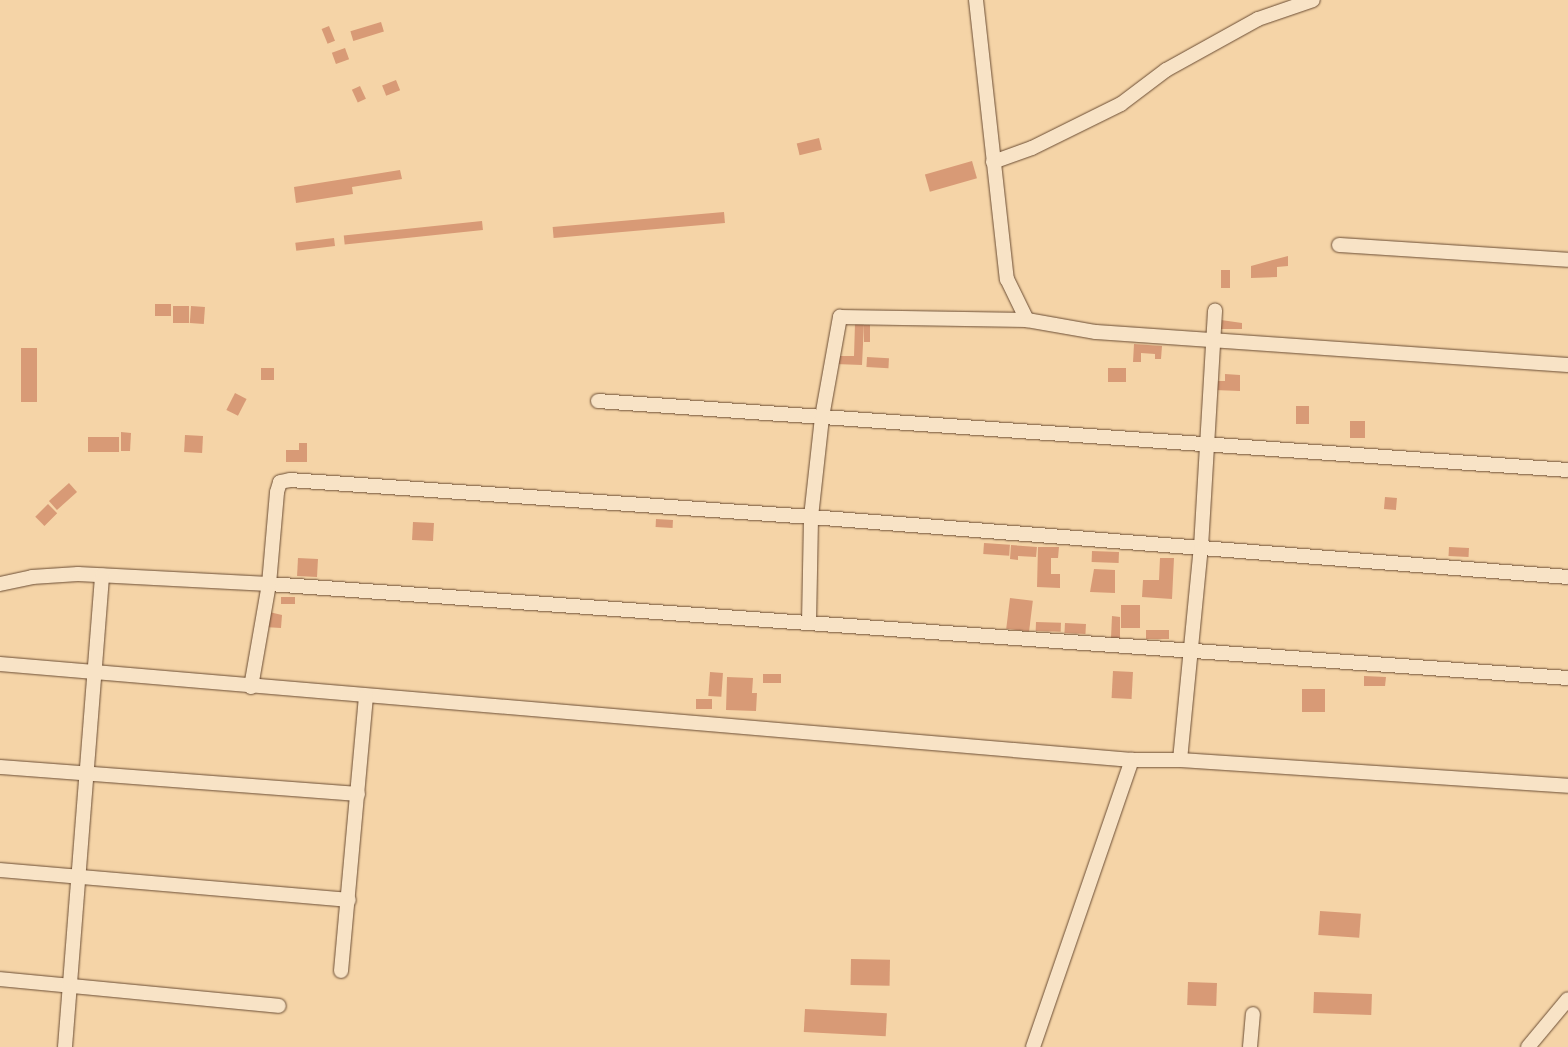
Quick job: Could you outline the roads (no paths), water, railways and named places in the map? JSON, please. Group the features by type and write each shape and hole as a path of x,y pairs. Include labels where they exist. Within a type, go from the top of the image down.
{"street":[{"path":"976,0 1007,279 1027,320"},
{"path":"993,162 1032,148 1121,104 1166,70 1258,19 1313,0"},
{"path":"1339,244 1568,260"},
{"path":"1180,760 1192,653 1209,445 1215,310"},
{"path":"809,623 811,517 822,417 840,317 1027,320 1096,332 1568,365"},
{"path":"598,401 1568,470"},
{"path":"251,687 269,584 277,492 280,482 290,480 811,517 1568,577"},
{"path":"65,1047 102,575"},
{"path":"0,584 32,577 102,575 269,584 1192,653 1568,678"},
{"path":"0,664 251,687 1132,760 1180,760 1568,786"},
{"path":"341,971 349,900 366,696"},
{"path":"1033,1047 1132,760"},
{"path":"0,767 86,776 358,794"},
{"path":"0,870 349,900"},
{"path":"0,979 279,1006"},
{"path":"1528,1047 1568,999"},
{"path":"1250,1047 1253,1014"}]}
